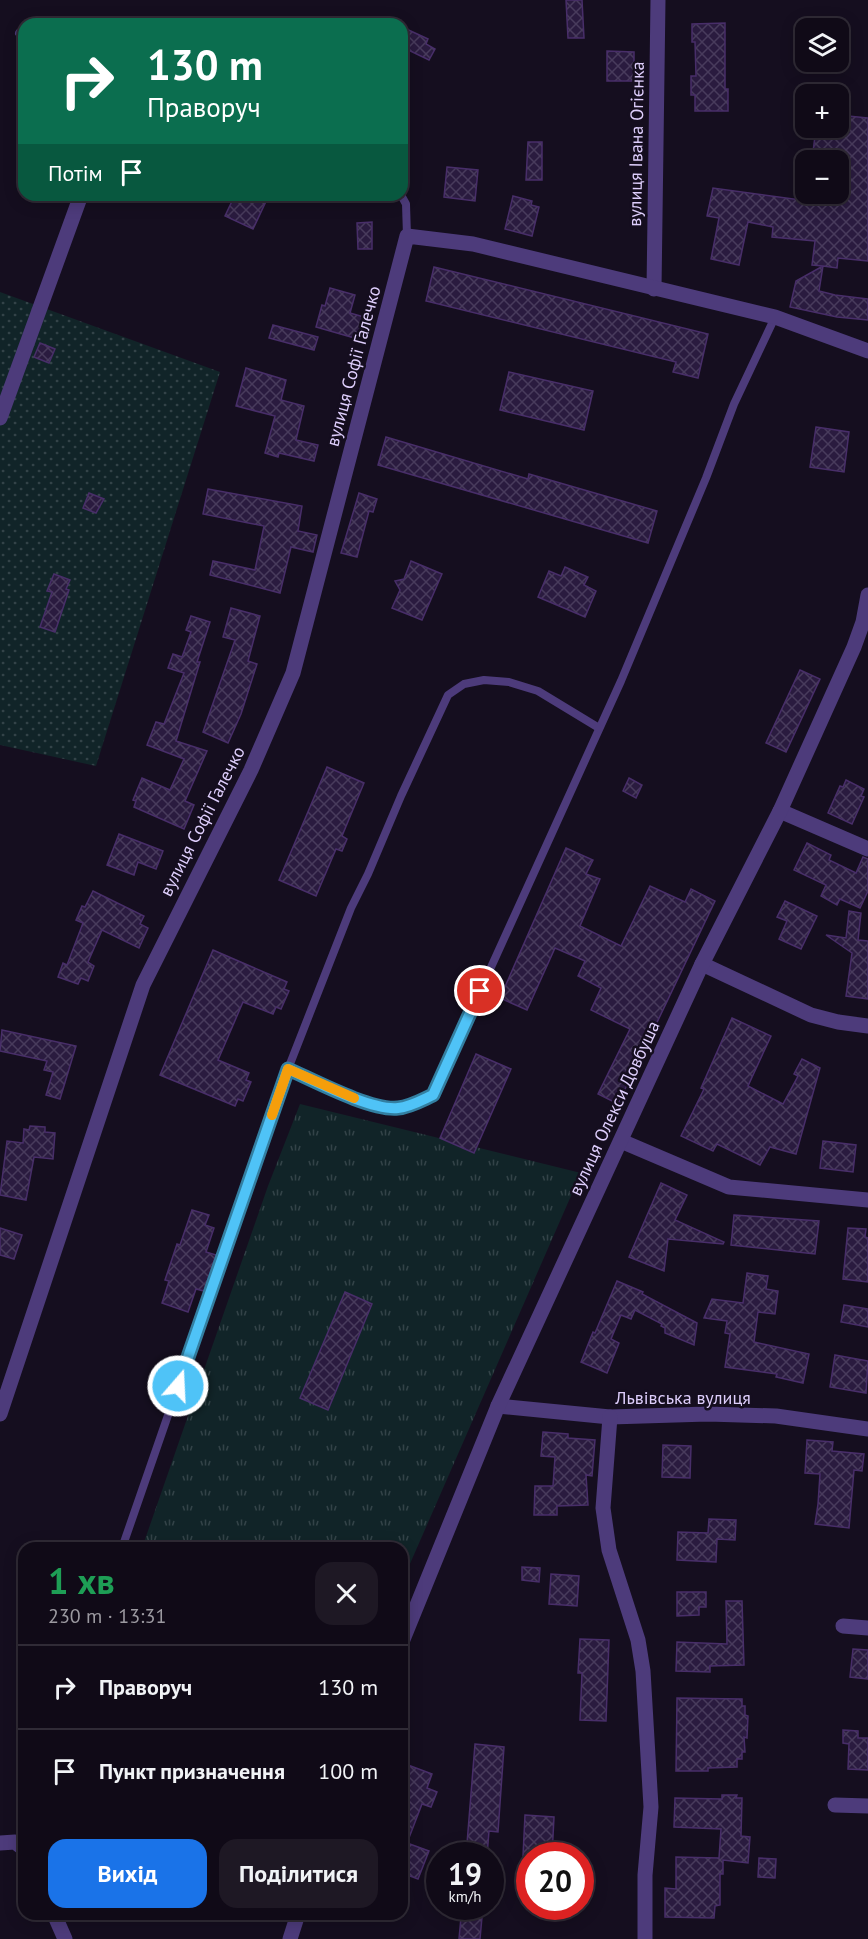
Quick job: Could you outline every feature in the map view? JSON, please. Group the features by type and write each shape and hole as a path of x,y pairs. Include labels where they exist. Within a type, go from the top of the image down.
{"street":[{"name":"вулиця Івана Огієнка","path":"654,289 658,0"},
{"path":"0,418 79,201"},
{"path":"407,236 473,244 775,317 868,351"},
{"name":"вулиця Софії Галечко","path":"0,1414 143,985 251,770 293,673 407,236"},
{"name":"вулиця Олекси Довбуша","path":"408,1627 498,1406 702,964 780,811 865,623 868,595"},
{"path":"780,811 868,849"},
{"path":"702,964 811,1015 868,1026"},
{"path":"621,1141 729,1187 868,1200"},
{"name":"Львівська вулиця","path":"498,1406 610,1417 708,1414 776,1416 868,1429"},
{"path":"610,1417 603,1508 609,1550 638,1640 643,1671 651,1807 645,1875 645,1939"},
{"path":"843,1626 868,1628"},
{"path":"835,1805 868,1806"},
{"path":"0,1843 18,1841"},
{"path":"57,1920 65,1939"},
{"path":"290,1939 296,1920"}],"lane":[{"path":"404,201 407,236"},
{"path":"288,1069 348,1095 396,1109 411,1106 433,1095 621,681 734,404 775,317"},
{"path":"124,1542 288,1069 351,908 369,874 401,796 448,695 464,684 484,680 509,682 538,691 599,728"}],"green space":[{"path":"0,292 220,372 96,766 0,745"},
{"path":"300,1104 581,1173 408,1568 408,1542 144,1542 268,1186"}],"building":[{"path":"566,0 582,0 584,38 568,38"},
{"path":"725,23 725,89 728,89 728,111 695,111 695,95 691,95 691,76 696,76 692,24"},
{"path":"408,30 428,39 426,44 435,49 429,60 408,50"},
{"path":"607,51 634,52 634,81 607,81"},
{"path":"849,116 868,118 868,261 838,258 837,268 812,265 815,241 772,237 773,227 748,222 739,265 711,259 719,218 707,216 713,188 795,199 795,204 849,204 849,150 813,150 815,138 849,138"},
{"path":"528,142 542,142 542,180 526,180"},
{"path":"447,167 478,170 475,201 444,197"},
{"path":"513,196 532,201 531,205 539,207 532,236 505,229"},
{"path":"232,201 266,201 253,229 225,216"},
{"path":"372,222 372,249 358,249 357,223"},
{"path":"823,266 819,291 868,299 868,320 837,317 790,307 796,281"},
{"path":"434,267 708,334 698,378 673,372 676,362 426,301"},
{"path":"330,288 355,295 350,313 364,317 358,339 316,327"},
{"path":"273,325 318,337 314,350 269,338"},
{"path":"40,343 55,349 49,363 34,357"},
{"path":"246,368 286,380 281,400 304,406 296,440 318,445 314,461 279,453 278,457 265,453 275,416 236,406"},
{"path":"509,372 593,391 584,430 500,410"},
{"path":"816,427 849,432 844,472 810,467"},
{"path":"386,437 528,479 529,474 657,511 648,543 378,465"},
{"path":"208,489 302,506 298,531 317,535 313,552 291,547 280,593 210,575 213,561 255,570 264,526 203,514"},
{"path":"89,493 104,499 96,513 83,508"},
{"path":"359,493 377,499 373,512 369,511 357,557 341,553"},
{"path":"411,561 442,574 422,620 392,608 400,590 395,581 404,579"},
{"path":"565,567 588,577 584,585 596,591 585,617 538,597 549,571 561,576"},
{"path":"54,574 70,580 66,589 69,590 55,632 40,627 52,592 47,591"},
{"path":"231,608 260,616 248,661 257,664 241,714 228,743 203,732 235,640 223,637"},
{"path":"191,616 210,622 176,741 207,751 185,801 194,805 184,829 134,807 136,801 133,800 142,778 170,790 184,759 147,745 156,722 164,724 184,673 168,668 173,654 182,657 191,632 186,630"},
{"path":"800,670 820,679 786,752 766,743"},
{"path":"327,767 364,783 342,836 347,839 342,851 336,849 316,896 279,880"},
{"path":"629,778 642,785 636,798 623,791"},
{"path":"846,780 864,789 861,796 864,797 852,824 828,813 840,786 843,787"},
{"path":"119,834 163,851 156,869 138,862 134,875 107,865"},
{"path":"807,843 831,855 829,860 856,873 863,857 868,859 868,891 860,908 840,899 837,905 821,896 826,885 794,870"},
{"path":"566,848 593,860 586,874 600,879 580,926 621,946 650,886 685,902 691,889 715,901 618,1104 598,1094 630,1029 591,1010 601,988 578,976 585,961 555,948 527,1010 500,998"},
{"path":"93,891 144,916 140,924 148,928 139,948 102,930 88,962 94,966 88,981 81,978 78,984 58,977 63,963 67,965 83,923 76,920 82,906 85,907"},
{"path":"785,901 817,916 801,949 779,939 787,921 777,917"},
{"path":"849,911 861,913 858,940 868,941 868,999 846,996 852,953 826,935 846,938"},
{"path":"213,950 287,982 284,989 289,991 281,1009 276,1007 273,1014 243,1002 218,1060 249,1073 246,1080 251,1082 243,1101 238,1099 235,1106 160,1075"},
{"path":"732,1018 771,1036 748,1086 783,1104 798,1076 794,1074 802,1059 820,1068 796,1154 770,1147 760,1165 717,1144 713,1151 681,1136 704,1089 701,1088"},
{"path":"2,1030 76,1046 60,1099 46,1095 53,1072 44,1070 47,1061 0,1051"},
{"path":"476,1054 511,1069 474,1153 440,1138"},
{"path":"30,1126 45,1127 45,1132 55,1133 53,1159 34,1157 26,1200 0,1195 7,1141 23,1143 24,1129 29,1130"},
{"path":"823,1141 856,1145 853,1172 820,1168"},
{"path":"661,1183 687,1195 675,1220 724,1242 723,1244 668,1239 664,1271 629,1257"},
{"path":"192,1210 209,1215 205,1225 214,1228 206,1252 216,1255 204,1291 196,1289 188,1312 162,1303 169,1281 165,1280"},
{"path":"734,1215 819,1221 815,1254 731,1245"},
{"path":"0,1228 22,1235 14,1259 0,1255"},
{"path":"848,1228 866,1229 868,1282 843,1279"},
{"path":"747,1273 768,1276 766,1289 778,1291 775,1314 758,1312 754,1342 809,1354 803,1383 776,1377 777,1374 725,1367 730,1334 725,1333 727,1321 704,1318 712,1299 743,1303"},
{"path":"617,1281 643,1292 642,1294 697,1323 694,1345 665,1333 662,1324 635,1310 631,1319 621,1315 611,1339 619,1343 607,1373 581,1362"},
{"path":"345,1292 372,1304 328,1410 300,1398"},
{"path":"844,1305 868,1309 868,1327 841,1322"},
{"path":"835,1355 868,1361 866,1393 830,1387"},
{"path":"543,1432 568,1434 568,1438 595,1440 592,1476 586,1475 588,1505 557,1506 557,1515 534,1515 535,1486 553,1486 555,1457 541,1456"},
{"path":"807,1440 833,1442 832,1451 864,1454 862,1471 854,1470 849,1528 815,1524 820,1474 805,1473"},
{"path":"663,1445 691,1446 690,1478 662,1477"},
{"path":"709,1519 736,1520 735,1540 717,1539 716,1562 677,1560 678,1532 708,1533"},
{"path":"522,1567 540,1568 539,1582 522,1580"},
{"path":"551,1574 579,1576 577,1606 549,1604"},
{"path":"677,1592 706,1592 706,1607 699,1607 699,1615 677,1616"},
{"path":"726,1601 742,1601 744,1665 710,1666 710,1672 676,1671 677,1642 727,1644"},
{"path":"580,1639 609,1640 606,1721 580,1720 582,1673 578,1673"},
{"path":"853,1649 868,1650 868,1679 850,1677"},
{"path":"677,1698 742,1699 745,1715 748,1716 747,1738 744,1737 745,1752 742,1752 742,1759 737,1759 737,1767 708,1768 708,1771 676,1771"},
{"path":"843,1730 858,1731 858,1738 868,1738 868,1770 848,1769 849,1744 843,1743"},
{"path":"475,1744 504,1747 498,1832 489,1831 488,1842 467,1842"},
{"path":"408,1765 432,1774 427,1788 437,1792 431,1807 422,1804 408,1840"},
{"path":"722,1795 737,1795 736,1798 742,1798 741,1836 750,1837 748,1863 723,1860 723,1874 720,1874 720,1905 715,1906 714,1918 665,1917 665,1888 676,1889 676,1857 719,1858 721,1829 674,1827 675,1798 722,1799"},
{"path":"525,1815 554,1817 553,1842 524,1842"},
{"path":"408,1843 426,1850 426,1859 418,1879 408,1875"},
{"path":"759,1858 776,1859 775,1878 758,1877"},
{"path":"461,1920 482,1920 480,1939 459,1939"}],"slow traffic":[{"path":"272,1115 288,1069 354,1098"}],"route":[{"path":"178,1386 288,1069 376,1105 396,1109 411,1106 433,1095 480,991"}]}
